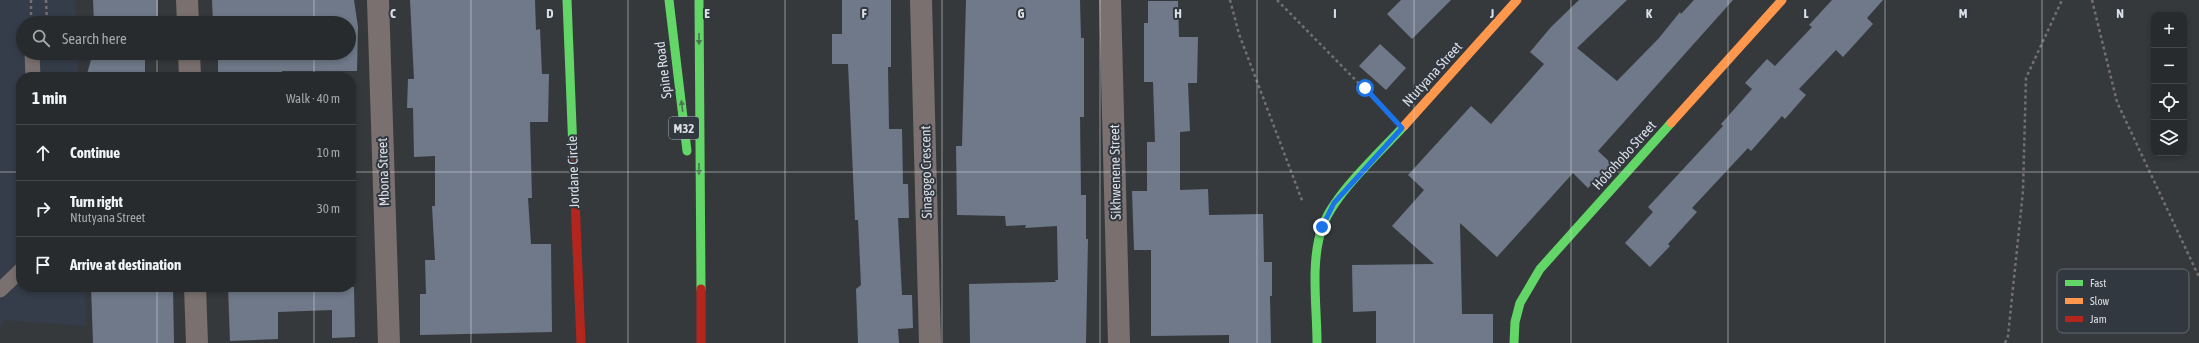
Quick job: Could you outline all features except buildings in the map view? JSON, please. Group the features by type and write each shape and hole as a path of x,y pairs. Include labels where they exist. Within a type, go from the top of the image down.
{"street":[{"path":"187,0 188,16"},
{"name":"Mbona Street","path":"378,0 389,343"},
{"name":"Jordane Circle","path":"567,0 581,343"},
{"name":"Spine Road","path":"669,0 688,163"},
{"name":"M32","path":"699,0 699,256 701,343"},
{"name":"Sinagogo Crescent","path":"921,0 930,343"},
{"name":"Sikhwenene Street","path":"1110,0 1119,343"},
{"name":"Ntutyana Street","path":"1317,343 1316,254 1322,227 1334,203 1518,0"},
{"name":"Hobohobo Street","path":"1514,343 1514,326 1518,305 1528,285 1540,269 1782,0"},
{"path":"189,60 190,72"},
{"name":"M32","path":"690,178 699,256"},
{"path":"196,292 197,343"}],"lane":[{"path":"32,60 33,72"},
{"path":"0,290 16,275"}],"path":[{"path":"31,0 31,16"},
{"path":"46,0 47,16"},
{"path":"1230,0 1239,34 1304,204 1322,227"},
{"path":"1277,0 1402,128"},
{"path":"2005,343 2008,336 2023,192 2026,78 2062,0"},
{"path":"2092,0 2117,102 2199,277"}],"shaded area":[{"path":"0,0 75,0 76,16 16,16 16,60 77,60 78,72 16,72 16,292 85,292 86,326 4,320 0,328"}],"traffic: fast":[{"path":"567,0 573,151"},
{"path":"669,0 687,151"},
{"path":"699,0 701,289"},
{"path":"1514,343 1515,322 1520,303 1540,269 1671,123"},
{"path":"1317,343 1315,285 1316,256 1318,241 1327,215 1346,189 1370,161 1404,126"}],"traffic: slow":[{"path":"1404,126 1517,0"},
{"path":"1671,123 1782,0"}],"traffic: jam":[{"path":"573,151 581,343"},
{"path":"701,289 701,343"}],"route":[{"path":"1322,227 1334,203 1402,128 1365,88"}]}
